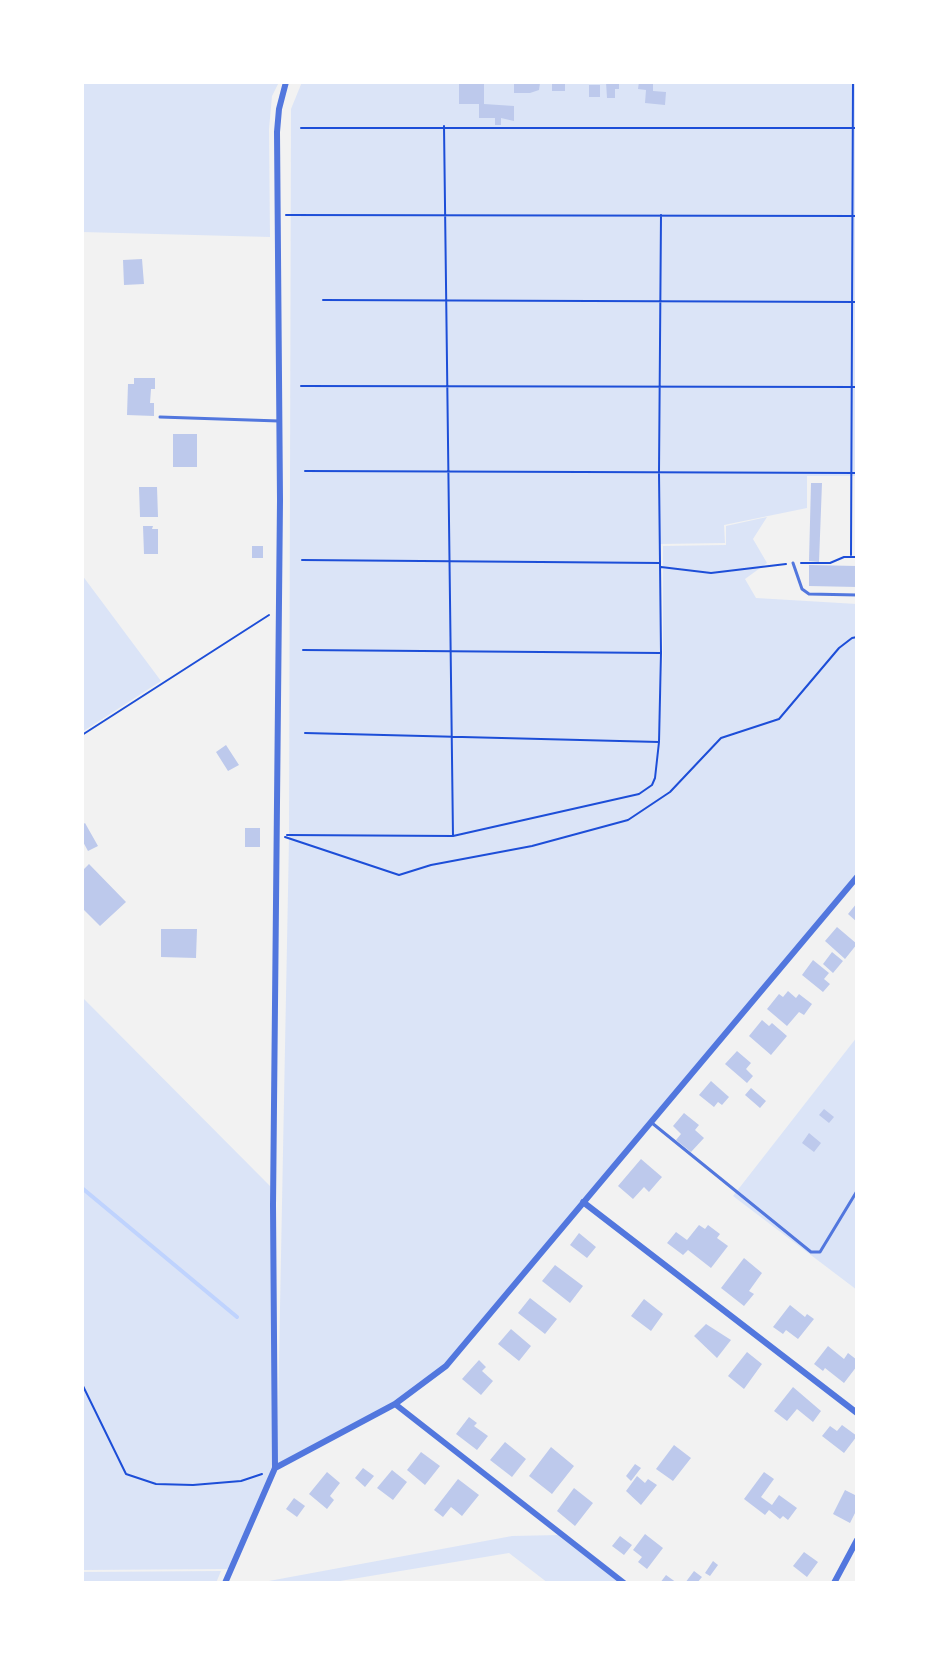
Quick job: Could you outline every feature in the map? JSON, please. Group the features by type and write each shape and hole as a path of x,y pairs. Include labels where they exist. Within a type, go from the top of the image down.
{"street":[{"path":"225,1583 275,1468 273,1181 279,421 277,132 286,82"},
{"path":"275,1468 395,1404 446,1366 857,877"},
{"path":"583,1202 857,1413"},
{"path":"395,1404 624,1583"},
{"path":"834,1583 857,1540"}],"lane":[{"path":"160,417 279,421"},
{"path":"793,563 802,589 809,594 857,595"},
{"path":"649,1121 811,1252 820,1252 857,1191"}],"path":[{"path":"851,555 853,82"},
{"path":"444,126 453,836"},
{"path":"301,128 855,128"},
{"path":"278,215 857,216"},
{"path":"276,835 453,836 646,790 655,778 661,653 661,215"},
{"path":"323,300 857,302"},
{"path":"301,386 857,387"},
{"path":"305,471 857,473"},
{"path":"804,563 830,563 851,555 857,557"},
{"path":"302,560 660,565 711,573 775,565"},
{"path":"82,735 277,611"},
{"path":"276,835 399,875 431,865 532,846 628,820 670,792 721,738 779,719 839,648 857,637"},
{"path":"303,650 661,653"},
{"path":"305,733 659,742"},
{"path":"82,1384 126,1474 156,1484 193,1485 241,1481 275,1468"}],"shaded area":[{"path":"82,82 279,82 272,96 269,129 270,237 82,232"},
{"path":"302,82 857,82 857,476 807,476 807,508 724,525 725,543 660,544 658,757 663,653 663,546 726,545 726,526 767,517 753,539 767,563 745,579 756,598 857,604 857,877 446,1366 409,1395 277,1464 289,839 291,109"},
{"path":"82,575 161,681 82,732"},
{"path":"82,997 270,1186 275,1468 231,1569 82,1570"},
{"path":"857,1037 857,1290 733,1196"},
{"path":"560,1535 624,1583 548,1583 509,1553 328,1583 258,1583 512,1536"},
{"path":"221,1571 216,1583 82,1583 82,1572"}],"building":[{"path":"459,82 484,82 484,104 514,106 514,121 501,118 501,125 495,125 495,118 479,118 479,104 459,104"},
{"path":"514,82 540,83 539,90 514,93"},
{"path":"552,82 565,82 565,91 552,91"},
{"path":"606,82 619,82 615,98 607,98"},
{"path":"639,82 653,82 653,91 666,92 665,105 645,103 646,90 638,89"},
{"path":"589,85 600,85 600,97 589,97"},
{"path":"142,259 144,284 124,285 123,260"},
{"path":"134,378 155,378 150,403 154,403 154,416 127,415 128,384 134,384"},
{"path":"173,434 197,434 197,467 173,467"},
{"path":"811,483 822,483 819,562 809,561"},
{"path":"139,487 157,487 158,517 140,517"},
{"path":"143,526 158,529 158,554 144,554"},
{"path":"252,546 263,546 263,558 252,558"},
{"path":"809,565 857,566 857,587 809,586"},
{"path":"226,745 239,765 228,771 216,752"},
{"path":"85,823 98,846 88,851 82,840 82,825"},
{"path":"245,828 260,828 260,847 245,847"},
{"path":"89,864 126,902 100,926 82,908 82,871"},
{"path":"857,903 857,922 848,914"},
{"path":"837,927 857,944 845,959 825,941"},
{"path":"161,929 197,929 196,958 161,957"},
{"path":"832,952 843,961 833,973 823,964"},
{"path":"813,960 829,973 824,979 830,984 823,992 802,975"},
{"path":"788,991 796,998 799,994 812,1004 804,1015 799,1012 787,1026 767,1009 779,994 783,997"},
{"path":"762,1020 769,1026 772,1023 787,1036 771,1055 749,1036"},
{"path":"737,1051 751,1063 746,1069 753,1076 747,1083 725,1064"},
{"path":"711,1081 729,1097 722,1105 718,1102 714,1107 699,1095"},
{"path":"751,1088 766,1101 760,1108 745,1095"},
{"path":"824,1109 834,1117 829,1123 819,1115"},
{"path":"684,1113 699,1125 695,1130 704,1138 691,1152 676,1140 681,1134 673,1126"},
{"path":"809,1133 821,1143 814,1152 802,1143"},
{"path":"641,1159 662,1177 649,1192 644,1187 633,1199 618,1186"},
{"path":"699,1225 705,1229 708,1225 720,1234 717,1238 728,1246 711,1268 688,1250 683,1255 667,1243 676,1232 687,1240"},
{"path":"579,1233 596,1247 587,1258 570,1245"},
{"path":"744,1258 762,1273 749,1291 754,1294 744,1306 721,1288"},
{"path":"555,1265 583,1286 570,1303 542,1281"},
{"path":"530,1298 557,1319 545,1334 518,1313"},
{"path":"644,1299 663,1314 651,1331 631,1316"},
{"path":"790,1305 805,1317 807,1314 814,1319 798,1339 786,1330 783,1334 773,1327"},
{"path":"706,1324 731,1340 717,1358 694,1336"},
{"path":"511,1329 531,1346 519,1361 498,1344"},
{"path":"828,1346 844,1359 848,1353 857,1360 857,1366 844,1383 825,1368 823,1371 814,1364"},
{"path":"747,1352 762,1364 744,1389 728,1376"},
{"path":"479,1360 486,1367 482,1371 493,1381 481,1395 462,1379"},
{"path":"793,1387 821,1411 813,1422 797,1409 787,1421 774,1411"},
{"path":"469,1417 477,1423 474,1426 488,1436 477,1450 456,1434"},
{"path":"842,1425 857,1436 844,1453 822,1436 830,1426 837,1431"},
{"path":"505,1442 526,1459 512,1477 490,1460"},
{"path":"674,1445 691,1458 673,1481 656,1469"},
{"path":"551,1447 574,1466 552,1494 529,1476"},
{"path":"421,1452 440,1466 425,1485 407,1470"},
{"path":"635,1464 641,1468 631,1481 626,1476"},
{"path":"363,1468 374,1476 365,1487 355,1478"},
{"path":"392,1470 407,1482 393,1500 377,1488"},
{"path":"327,1472 340,1483 330,1496 334,1500 327,1509 309,1494"},
{"path":"764,1472 774,1479 761,1497 772,1505 779,1495 797,1508 788,1520 783,1516 780,1519 769,1510 765,1515 744,1499"},
{"path":"637,1476 645,1483 648,1479 657,1485 641,1505 626,1491"},
{"path":"458,1479 479,1495 462,1516 451,1507 443,1517 434,1510"},
{"path":"574,1488 593,1503 575,1526 557,1511"},
{"path":"845,1490 857,1496 857,1509 850,1523 833,1514"},
{"path":"294,1498 305,1506 297,1517 286,1509"},
{"path":"645,1534 663,1548 647,1569 638,1562 642,1557 633,1550"},
{"path":"620,1536 632,1545 624,1555 612,1546"},
{"path":"804,1552 818,1562 807,1577 793,1566"},
{"path":"713,1561 718,1565 710,1576 705,1573"},
{"path":"694,1571 702,1577 697,1583 685,1583"},
{"path":"666,1575 677,1583 660,1583"}],"waterway":[{"path":"82,1188 237,1317"}]}
